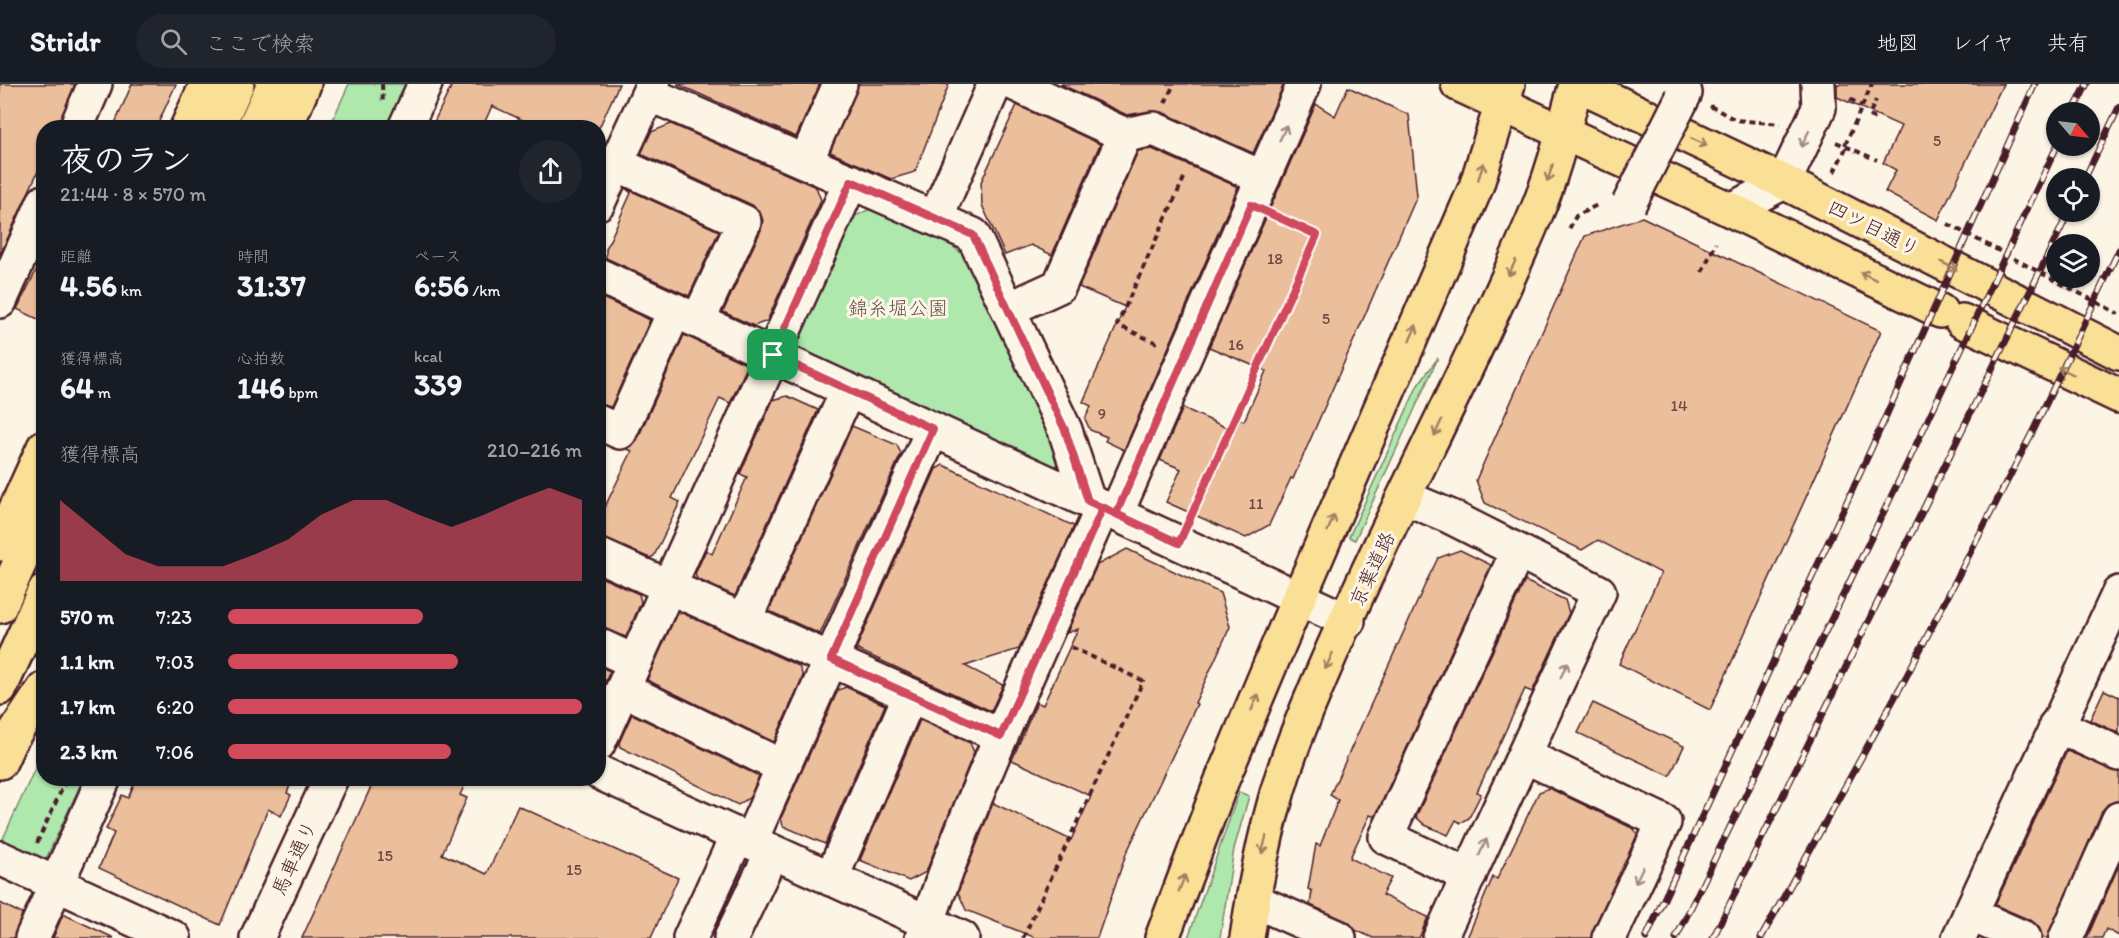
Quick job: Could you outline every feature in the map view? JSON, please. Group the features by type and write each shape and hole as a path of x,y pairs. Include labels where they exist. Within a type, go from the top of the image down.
{"main road":[{"path":"191,120 207,84"},
{"path":"221,120 237,84"},
{"path":"258,120 274,84"},
{"path":"288,120 304,84"},
{"path":"1458,84 1505,94 1563,131 2119,396"},
{"name":"四ツ目通り","path":"1577,84 1784,182 2119,353"},
{"name":"京葉道路","path":"1247,938 1253,900 1277,795 1296,737 1536,214 1577,84"},
{"path":"1162,938 1222,780 1476,187 1505,94"},
{"path":"0,544 36,465"},
{"path":"0,606 36,527"},
{"path":"0,688 36,609"},
{"path":"0,762 10,741 36,701"}],"street":[{"path":"79,120 95,84"},
{"path":"409,120 425,84"},
{"path":"806,161 840,84"},
{"path":"936,217 995,84"},
{"path":"1015,84 1125,135 1154,129 1197,148 1257,191"},
{"path":"925,930 935,897 1001,736 1102,507 1185,356 1304,84"},
{"path":"1629,204 1685,93 1682,84"},
{"path":"606,187 651,89 973,235 1102,507"},
{"path":"1731,210 1784,182 1829,94"},
{"path":"1009,309 1059,286 1125,135"},
{"path":"606,426 620,432 686,316 744,222 617,164"},
{"path":"606,726 851,181"},
{"path":"0,301 7,266 36,216"},
{"path":"606,279 1348,621"},
{"path":"744,621 848,390"},
{"path":"731,938 753,843 783,766 933,429"},
{"path":"1406,498 1599,592 1526,756 1440,938"},
{"path":"1469,876 1386,837 1518,551"},
{"path":"606,559 1001,736"},
{"path":"2024,938 1965,926 2119,593"},
{"path":"606,653 629,676 783,766"},
{"path":"831,879 910,695"},
{"path":"2056,725 2119,754"},
{"path":"1526,756 1664,822 1609,938"},
{"path":"606,776 831,879 925,930 962,938"},
{"path":"32,938 100,786"},
{"name":"馬車通り","path":"257,938 327,786"},
{"path":"2066,938 2119,819"},
{"path":"690,938 753,843"},
{"path":"0,858 174,938"},
{"path":"1253,900 1339,938"}],"path":[{"path":"1834,172 1872,84"},
{"path":"1829,94 1862,106"},
{"path":"1875,119 1869,115 1876,100"},
{"path":"1736,120 1786,125"},
{"path":"1829,140 1846,145 1877,160"},
{"path":"1185,356 1117,325 1197,148"},
{"path":"1179,543 1317,235 1257,191"},
{"path":"1569,229 1576,216 1588,208 1601,204 1629,204"},
{"path":"1948,224 2119,314"},
{"path":"1702,272 1716,243"},
{"path":"1023,938 1143,681 1046,635"},
{"path":"35,847 63,786"}],"green space":[{"path":"349,84 408,84 392,120 333,120"},
{"name":"錦糸堀公園","path":"872,208 950,244 968,259 1067,474 793,346 853,217"},
{"path":"1438,358 1355,540 1349,537 1418,385"},
{"path":"36,766 36,786 80,786 45,861 1,843"},
{"path":"1239,792 1249,796 1234,849 1220,938 1188,938"}],"building":[{"path":"0,84 75,84 61,120 36,120 36,176 0,255"},
{"path":"132,84 176,84 160,120 116,120"},
{"path":"445,84 619,84 603,120 523,120 492,106 486,120 435,120 451,87"},
{"path":"677,84 820,84 796,137"},
{"path":"858,84 949,84 915,172 891,179 830,152"},
{"path":"1060,84 1284,84 1253,153 1162,112 1150,111 1127,115"},
{"path":"1837,84 2003,84 1938,220 1885,192 1896,170 1883,163 1901,126 1837,97"},
{"path":"1348,87 1409,115 1417,196 1293,479 1291,478 1269,525 1246,538 1166,502 1181,469 1160,460 1183,408 1234,431 1240,419 1244,421 1266,371 1209,347 1316,104 1335,116"},
{"path":"1017,105 1100,144 1052,255 1031,245 1005,255 982,205 981,182"},
{"path":"671,124 816,187 821,200 767,321 754,326 723,312 761,230 763,221 760,212 752,205 641,154 651,132"},
{"path":"1152,149 1238,187 1124,450 1105,441 1107,437 1090,430 1085,419 1091,406 1083,402 1125,307 1079,287 1138,151"},
{"path":"625,188 719,231 689,296 606,258 606,249 631,193"},
{"path":"1642,217 1881,331 1710,710 1619,664 1661,573 1598,540 1582,550 1485,503 1476,480 1585,236"},
{"path":"36,271 36,318 17,309"},
{"path":"606,300 650,320 611,407 606,406"},
{"path":"684,335 746,364 747,367 730,403 720,398 672,498 680,502 654,556 650,558 606,540 606,505 632,451 627,449 637,440"},
{"path":"787,396 818,410 735,596 697,579 695,574 706,550 712,554 747,477 740,474 773,400"},
{"path":"852,426 897,445 901,454 820,634 769,611"},
{"path":"943,465 1074,526 1019,649 965,666 1003,685 991,711 856,649 936,469"},
{"path":"1127,549 1220,593 1230,627 1195,703 1197,704 1126,854 1097,938 1036,938 966,910 958,892 993,803 1071,840 1091,796 1012,760 1037,702 1043,705 1078,629 1067,633 1097,565"},
{"path":"1460,550 1491,565 1375,817 1370,815 1350,858 1391,878 1382,895 1428,917 1419,938 1373,938 1355,930 1347,921 1310,905 1312,891 1308,889 1316,844 1320,846 1338,800 1330,795 1428,578 1438,558"},
{"path":"606,580 639,594 641,602 626,637 606,630"},
{"path":"1525,581 1565,600 1569,613 1532,692 1525,689 1477,792 1481,794 1469,818 1461,823 1456,820 1448,835 1425,825 1416,817"},
{"path":"682,613 799,666 803,676 774,742 647,680 676,615"},
{"path":"846,687 885,705 825,844 783,826 781,818 838,690"},
{"path":"2104,690 2119,697 2119,733 2090,720"},
{"path":"1593,703 1684,746 1670,776 1578,733"},
{"path":"632,714 759,776 750,797 738,805 620,747 619,743"},
{"path":"920,720 970,743 974,752 926,872 909,881 860,860"},
{"path":"2067,751 2119,772 2119,801 2108,804 2102,811 2048,938 2042,938 2039,927 2032,921 1995,905"},
{"path":"133,786 290,786 287,793 291,795 281,816 268,809 220,925 99,868 114,833 106,829 122,795 128,798"},
{"path":"371,786 464,786 460,795 467,798 442,854 487,874 518,806 678,878 651,938 302,938"},
{"path":"1549,788 1634,829 1637,835 1591,938 1467,938 1493,877 1497,879 1539,792"},
{"path":"2119,865 2119,936 2106,929 2102,938 2087,938"},
{"path":"0,903 22,914 14,938 0,938"},
{"path":"63,914 114,938 53,938"}],"railway":[{"path":"1646,938 1872,447 2035,84"},
{"path":"2078,102 2087,84"},
{"path":"2090,168 2119,107"},
{"path":"1676,938 1907,464 2052,156"},
{"path":"1713,938 2064,222"},
{"path":"1761,938 1906,677 2034,429 2119,250"}],"route":[{"path":"773,355 851,181 936,217 973,235 1065,430 1088,501 1103,507 1116,514 1179,543 1317,235 1251,205 1116,514 1103,507 1001,736 831,659 933,429 773,355"}]}
